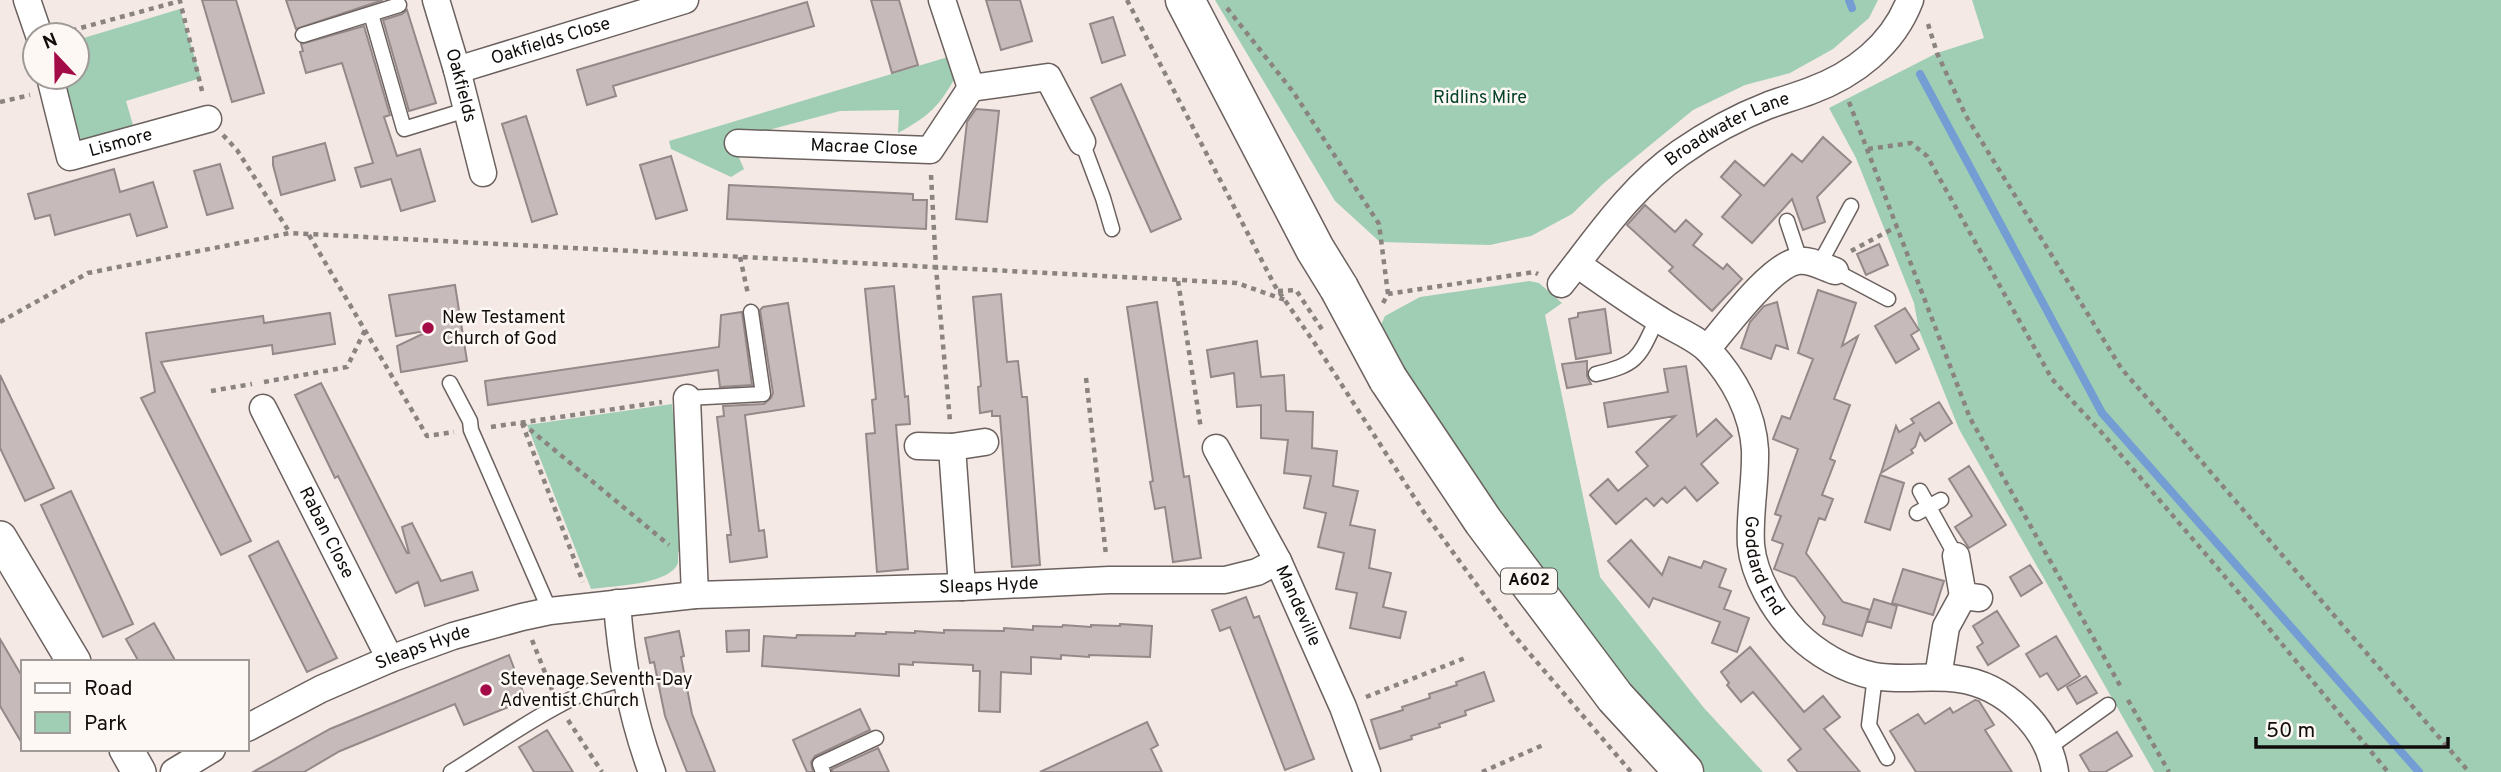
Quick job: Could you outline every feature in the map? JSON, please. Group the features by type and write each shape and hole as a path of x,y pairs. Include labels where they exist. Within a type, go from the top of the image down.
{"highway":[{"name":"A602","path":"1185,0 1309,237 1388,379 1483,521 1607,686 1684,772"}],"street":[{"path":"27,0 34,21"},
{"name":"Oakfields","path":"436,0 483,173"},
{"name":"Oakfields Close","path":"457,70 685,0"},
{"path":"942,0 971,88 1048,77 1082,142"},
{"name":"Broadwater Lane","path":"1569,274 1635,190 1680,153 1723,127 1768,105 1811,91 1854,70 1884,43 1917,7"},
{"name":"Macrae Close","path":"738,143 930,150 971,88"},
{"name":"Lismore","path":"54,91 70,157 208,119"},
{"path":"1707,349 1767,280 1788,264 1818,265"},
{"name":"Goddard End","path":"1569,274 1657,318 1707,349 1724,370 1746,406 1755,449 1751,547 1764,586 1785,621 1816,651 1851,669 1875,676 1962,679 1993,690 2038,729 2051,760"},
{"path":"687,398 695,594"},
{"name":"Raban Close","path":"263,408 390,659"},
{"path":"918,446 952,447 985,442"},
{"path":"952,447 962,587"},
{"name":"Mandeville","path":"1216,448 1278,561 1343,707 1367,772"},
{"path":"0,538 73,660"},
{"path":"1938,677 1946,628 1952,612 1972,597 1956,556"},
{"name":"Sleaps Hyde","path":"248,727 321,689 390,659 453,636 550,611 695,594 1109,580 1225,580 1247,576 1278,561"},
{"path":"604,605 652,772"},
{"path":"127,751 139,772"},
{"path":"174,772 209,751"}],"lane":[{"path":"303,36 399,5"},
{"path":"371,14 404,129 466,110"},
{"path":"1082,142 1112,229"},
{"path":"1818,265 1851,205"},
{"path":"1787,221 1818,265 1888,299"},
{"path":"687,398 764,394 751,312"},
{"path":"1595,374 1625,367 1634,361 1657,318"},
{"path":"450,383 470,421 471,430 550,611"},
{"path":"1920,491 1956,556"},
{"path":"1875,676 1868,725 1887,758"},
{"path":"451,772 578,696 605,683 626,678"},
{"path":"2051,760 2108,705"},
{"path":"823,772 820,764 876,738"}],"path":[{"path":"1126,0 1278,291 1417,502 1512,633 1631,772"},
{"path":"1221,0 1294,93 1379,224 1388,294 1381,306"},
{"path":"91,25 180,1 208,119 237,150 290,233"},
{"path":"1917,7 1966,116 2121,368 2469,772"},
{"path":"1840,78 1970,418 2169,772"},
{"path":"1868,149 1911,143 1927,156 2052,379 2103,434 2227,579 2388,772"},
{"path":"930,150 936,268 952,447"},
{"path":"1818,265 1896,227"},
{"path":"0,322 88,273 290,233 1237,283 1285,300"},
{"path":"740,257 751,312"},
{"path":"1388,294 1534,272 1569,274"},
{"path":"1178,281 1203,436 1216,448"},
{"path":"1278,291 1296,290 1324,332"},
{"path":"211,391 347,367 365,330"},
{"path":"1086,378 1109,580"},
{"path":"604,605 522,422 694,567"},
{"path":"1417,502 1420,488"},
{"path":"1343,707 1465,658"},
{"path":"1482,772 1543,745"}],"green space":[{"name":"Ridlins Mire","path":"1215,0 1878,0 1869,18 1833,49 1790,73 1745,85 1693,110 1604,183 1572,214 1531,236 1490,245 1380,242 1335,201"},
{"path":"1972,0 2501,0 2501,772 2154,772 1959,429 1919,330 1914,303 1856,158 1829,108 1937,53 1984,38"},
{"path":"180,9 201,78 126,101 133,125 81,140 66,91 91,91 91,36"},
{"path":"948,57 956,76 944,96 925,116 898,133 899,110 840,111 731,140 744,169 731,177 671,149 669,141"},
{"path":"1529,281 1539,283 1562,303 1545,315 1600,577 1704,708 1763,772 1703,772 1657,721 1571,615 1490,505 1377,334 1385,316 1420,297"},
{"path":"672,404 688,547 678,552 678,563 664,576 639,583 591,589 527,425"}],"building":[{"path":"202,0 236,0 264,93 232,102"},
{"path":"286,0 383,0 296,29"},
{"path":"871,0 899,0 918,65 892,73"},
{"path":"986,0 1020,0 1032,41 1001,50"},
{"path":"807,2 814,26 613,86 616,96 587,105 577,70"},
{"path":"407,10 436,103 409,111 383,20"},
{"path":"1113,17 1125,55 1102,63 1090,24"},
{"path":"364,26 390,115 384,117 397,156 420,149 435,201 401,211 391,179 361,187 355,168 373,163 342,63 306,73 300,52 303,51 301,44"},
{"path":"1121,84 1181,219 1151,232 1091,98"},
{"path":"976,109 999,111 987,222 956,219 967,122"},
{"path":"526,116 557,214 532,222 502,124"},
{"path":"1823,137 1851,162 1817,197 1825,222 1803,230 1792,199 1752,243 1722,217 1741,195 1721,177 1735,161 1764,186 1792,154 1802,162"},
{"path":"325,143 335,180 281,195 273,157"},
{"path":"671,156 687,210 656,219 640,165"},
{"path":"220,164 233,208 207,215 194,171"},
{"path":"114,169 120,192 153,182 167,227 137,236 130,214 55,235 50,215 35,219 28,194"},
{"path":"729,185 913,194 913,200 927,200 926,229 727,219"},
{"path":"1645,205 1675,232 1686,220 1702,234 1693,245 1723,269 1727,264 1742,279 1712,311 1669,271 1673,267 1627,225"},
{"path":"1879,244 1888,265 1866,275 1857,254"},
{"name":"New Testament Church of God","path":"455,285 467,361 401,372 397,346 431,330 396,336 389,295"},
{"path":"894,286 910,424 896,425 908,569 877,572 866,434 875,433 872,400 876,399 865,289"},
{"path":"1818,290 1856,303 1842,346 1858,336 1834,399 1850,405 1830,459 1835,461 1822,495 1833,499 1825,520 1819,518 1806,553 1843,602 1870,610 1862,636 1823,624 1825,617 1795,577 1774,569 1783,544 1772,540 1781,516 1775,514 1798,449 1773,439 1782,416 1790,419 1813,359 1798,353"},
{"path":"1001,294 1007,362 1018,361 1022,397 1027,397 1040,565 1012,567 1000,416 992,416 992,411 980,413 978,387 981,386 973,297"},
{"path":"1157,302 1184,477 1189,476 1201,558 1173,562 1165,507 1155,509 1150,482 1153,481 1127,307"},
{"path":"1777,302 1788,349 1776,345 1771,359 1741,348 1750,322 1764,306"},
{"path":"788,303 804,406 745,415 759,531 764,530 767,557 730,562 727,535 731,535 717,417 724,416 723,406 764,404 771,398 773,393 760,310 763,307"},
{"path":"1905,308 1919,330 1911,335 1919,349 1896,363 1875,326"},
{"path":"1605,309 1611,353 1576,359 1569,319 1578,317 1578,313"},
{"path":"742,312 752,385 720,387 718,370 488,405 485,381 719,347 721,315"},
{"path":"330,313 335,344 273,354 272,345 161,362 251,541 221,555 141,398 155,392 146,333 263,316 264,323"},
{"path":"1257,341 1261,377 1284,375 1286,411 1313,412 1312,448 1337,451 1333,486 1358,491 1350,525 1375,530 1369,568 1391,573 1383,607 1406,612 1400,638 1350,628 1357,593 1336,589 1344,553 1318,547 1326,513 1304,508 1311,476 1284,473 1288,440 1261,438 1261,405 1237,407 1234,373 1211,377 1207,350"},
{"path":"1587,361 1587,376 1591,384 1567,388 1562,364"},
{"path":"1686,366 1697,436 1716,419 1732,436 1701,464 1718,483 1697,501 1685,487 1667,503 1662,498 1654,506 1646,498 1616,524 1590,495 1608,479 1618,491 1648,466 1636,452 1675,416 1608,427 1604,403 1668,392 1664,369"},
{"path":"0,375 54,488 25,501 0,448"},
{"path":"321,383 407,553 402,527 412,523 441,581 472,572 478,590 425,606 418,582 396,593 295,395"},
{"path":"1939,402 1952,423 1925,441 1920,433 1915,447 1911,450 1913,453 1881,473 1896,426 1899,432 1914,423 1911,419"},
{"path":"1969,466 2006,525 1969,548 1955,527 1972,516 1949,479"},
{"path":"1880,475 1904,483 1890,530 1865,522"},
{"path":"71,491 133,624 103,637 41,505"},
{"path":"1631,540 1662,575 1669,557 1701,568 1704,561 1726,569 1719,587 1731,591 1724,609 1749,618 1737,652 1712,643 1720,622 1653,598 1649,607 1608,561"},
{"path":"278,541 337,658 307,672 249,556"},
{"path":"2030,565 2042,583 2021,596 2010,577"},
{"path":"1903,569 1944,581 1933,615 1892,603"},
{"path":"1246,597 1254,618 1259,616 1314,759 1285,770 1230,627 1220,631 1212,610"},
{"path":"1874,599 1897,606 1891,628 1867,621"},
{"path":"1997,611 2019,646 1988,665 1977,647 1983,643 1973,626"},
{"path":"154,623 175,660 138,660 126,639"},
{"path":"1120,624 1152,626 1150,657 1031,657 1031,674 1001,672 1000,712 979,711 980,671 973,671 973,665 913,662 913,665 899,664 899,676 762,666 764,636 796,638 797,635 855,636 856,633 915,631 944,633 944,630 1004,631 1004,628 1033,630 1033,626 1091,627"},
{"path":"749,630 749,651 727,652 726,631"},
{"path":"679,631 692,714 715,772 687,772 665,716 654,662 650,663 645,638"},
{"path":"2056,636 2080,676 2058,690 2047,673 2040,677 2026,654"},
{"path":"0,639 21,675 21,742 0,706"},
{"path":"1750,647 1804,712 1823,696 1840,717 1824,729 1860,772 1798,772 1788,760 1801,749 1753,692 1741,702 1727,685 1729,683 1721,672"},
{"path":"509,655 526,700 464,725 455,704 340,751 304,772 253,772 330,729"},
{"path":"1484,672 1494,701 1465,711 1466,715 1439,724 1440,727 1411,736 1412,739 1380,749 1371,720 1403,710 1402,707 1430,698 1429,694"},
{"path":"2086,676 2097,693 2077,704 2067,687"},
{"path":"1975,700 1979,701 1994,725 1985,730 2012,772 1916,772 1890,731 1918,714 1925,724 1950,708 1953,713"},
{"path":"860,709 870,730 815,756 811,762 813,772 807,772 793,740"},
{"path":"1147,722 1158,745 1151,749 1162,772 1040,772"},
{"path":"547,730 573,772 534,772 519,747"},
{"path":"2117,732 2132,756 2105,772 2090,772 2080,755"},
{"path":"878,748 889,772 832,772 832,769"}],"waterway":[{"path":"1849,0 1852,8"},
{"path":"1920,74 2102,413 2419,772"}],"place":[{"name":"New Testament Church of God","path":"428,328"},
{"name":"Stevenage Seventh-Day Adventist Church","path":"486,690"}]}
